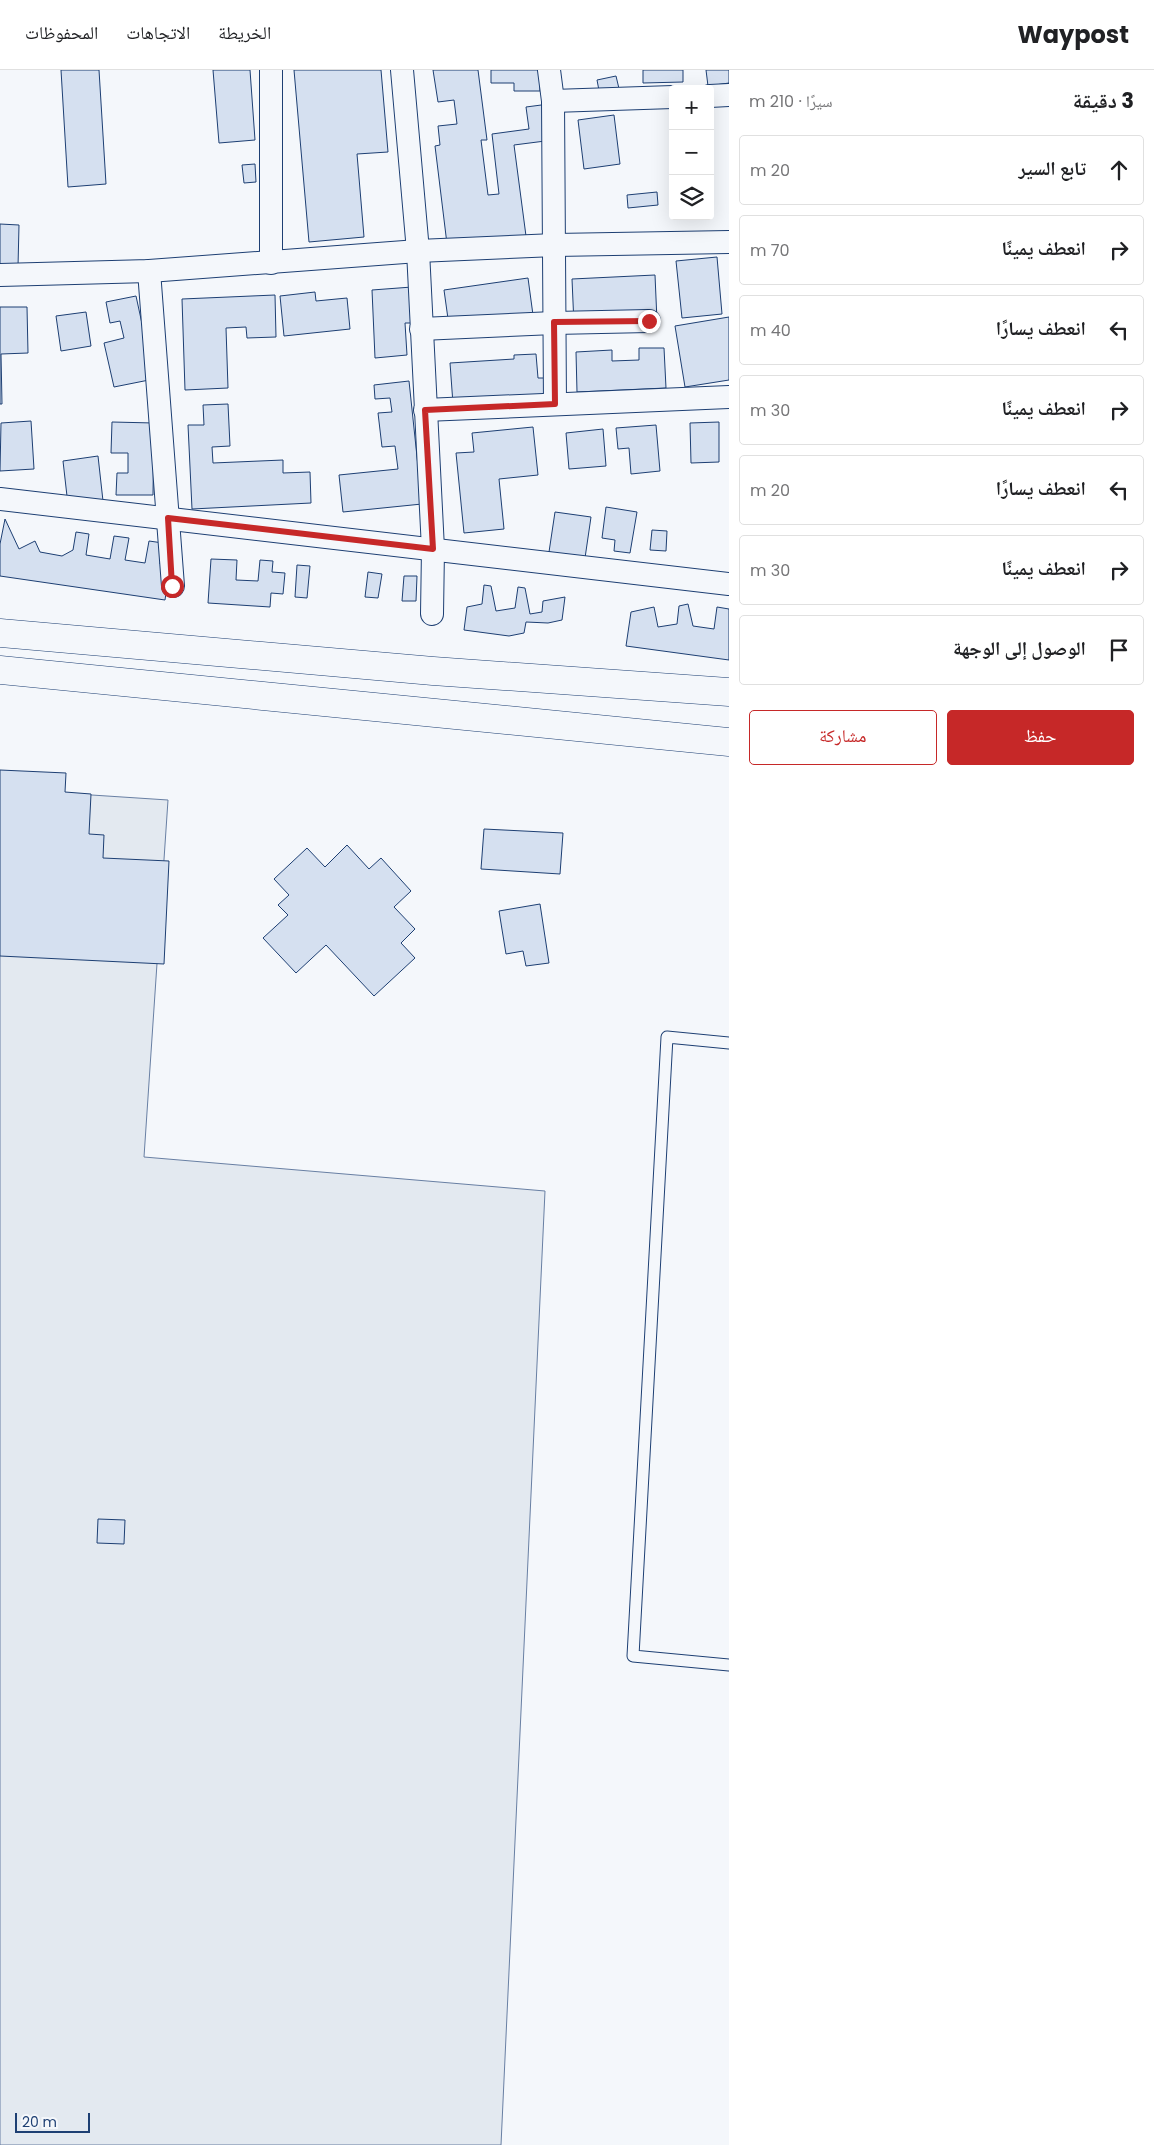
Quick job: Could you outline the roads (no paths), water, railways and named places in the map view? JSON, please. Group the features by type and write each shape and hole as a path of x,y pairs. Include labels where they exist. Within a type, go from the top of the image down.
{"main road":[{"path":"0,633 433,671 729,692"},
{"path":"0,670 729,742"}],"street":[{"path":"271,70 271,263"},
{"path":"402,70 418,251 433,549 432,614"},
{"path":"549,70 553,101 555,404"},
{"path":"714,96 729,96"},
{"path":"553,101 669,97"},
{"path":"0,275 149,271 418,251 555,244 729,242"},
{"path":"149,271 172,586"},
{"path":"421,329 554,322 649,321"},
{"path":"425,410 729,397"},
{"path":"0,499 729,584"}],"lane":[{"path":"729,1043 667,1037 633,1656 729,1665"}]}
